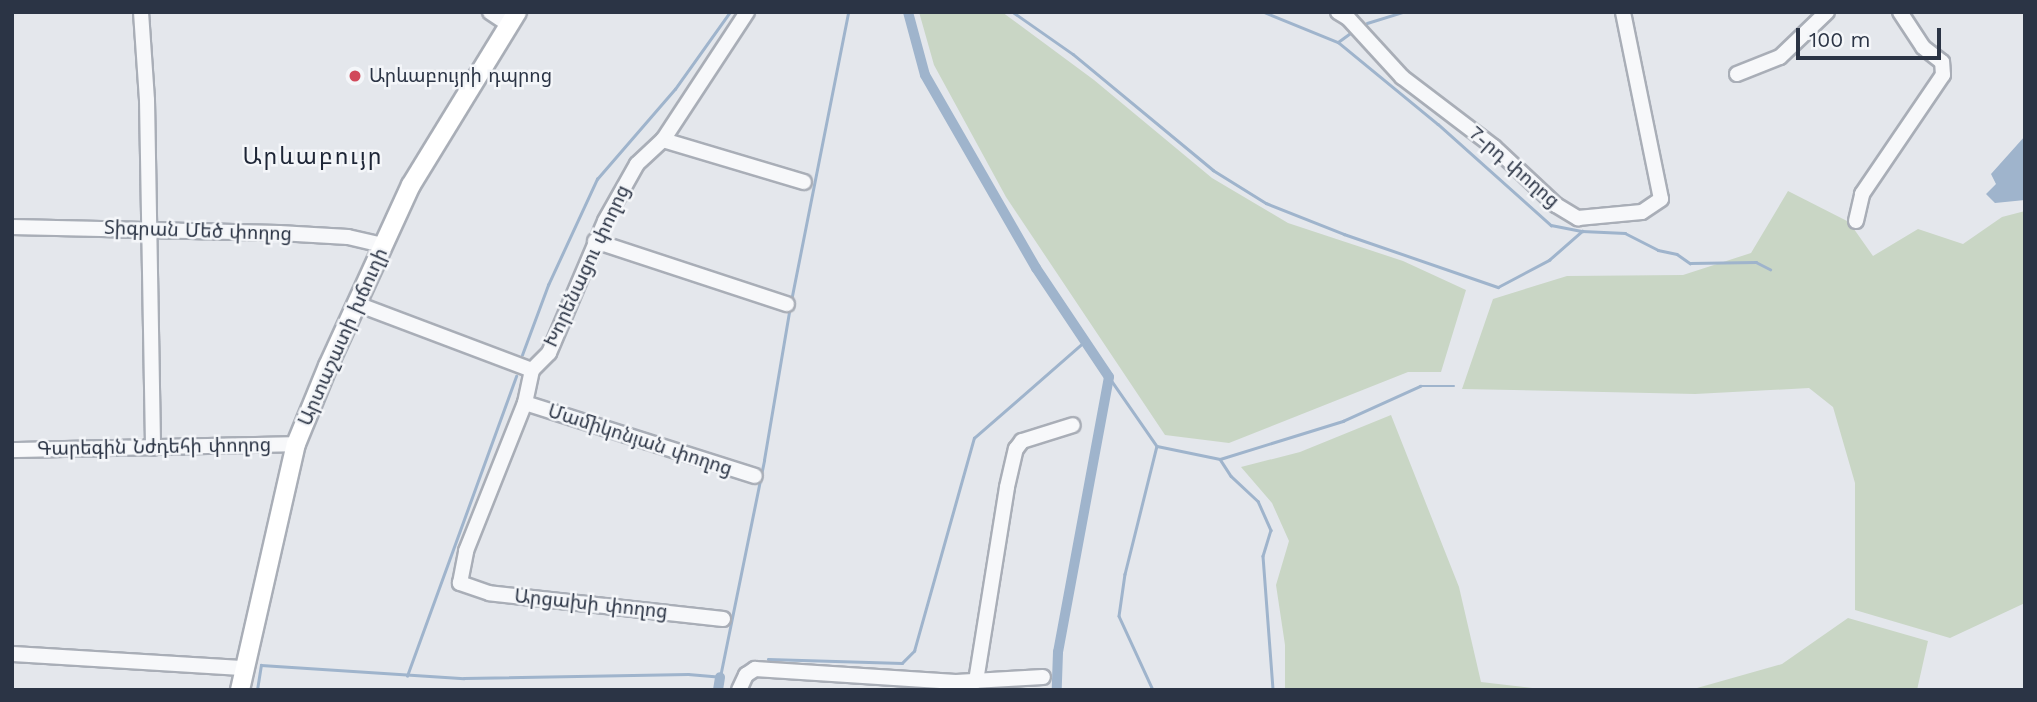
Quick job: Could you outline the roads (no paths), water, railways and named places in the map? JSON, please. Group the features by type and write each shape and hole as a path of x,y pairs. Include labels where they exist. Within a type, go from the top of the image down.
{"main road":[{"name":"Արտաշատի խճուղի","path":"240,690 296,444 411,184 513,19"}],"street":[{"path":"141,12 148,100 153,448"},
{"path":"490,12 513,19"},
{"name":"Խորենացու փողոց","path":"460,583 462,566 477,520 525,403 532,370 549,353 595,241 637,164 663,140 747,12"},
{"name":"7-րդ փողոց","path":"1338,12 1348,18 1402,77 1493,147 1556,205 1578,218 1642,212 1661,199 1623,12"},
{"path":"1737,74 1780,57 1827,12"},
{"path":"1856,221 1862,194 1943,75 1942,62 1923,47 1900,12"},
{"path":"663,140 804,182"},
{"name":"Տիգրան Մեծ փողոց","path":"12,227 348,237 383,245"},
{"path":"595,241 787,304"},
{"path":"357,304 532,370"},
{"name":"Մամիկոնյան փողոց","path":"525,403 755,477"},
{"path":"976,681 1007,487 1016,449 1022,441 1073,425"},
{"name":"Գարեգին Նժդեհի փողոց","path":"12,450 296,444"},
{"name":"Արցախի փողոց","path":"460,583 489,593 723,619"},
{"path":"12,654 243,668"},
{"path":"739,690 746,675 755,669 871,679 976,681 1043,677"}],"water":[{"path":"2025,136 2025,200 1995,203 1986,194 1996,184 1991,174"}],"waterway":[{"path":"522,355 548,285 597,179 675,89 730,12"},
{"path":"791,301 848,12"},
{"path":"908,12 925,75 1036,268 1109,377 1058,652 1057,690"},
{"path":"1013,12 1073,54 1213,170 1266,203 1344,234 1498,287 1549,260 1582,231"},
{"path":"1264,12 1338,42 1438,124 1551,225 1582,231 1625,233 1658,250 1677,254 1690,263 1756,262 1770,269"},
{"path":"1367,23 1404,12"},
{"path":"1338,42 1353,31"},
{"path":"257,690 261,665 464,678 688,674 720,677 764,460 790,307"},
{"path":"768,659 902,663 914,651 974,438 1085,341"},
{"path":"407,676 516,376"},
{"path":"1109,377 1157,446 1125,574 1119,616 1153,690"},
{"path":"1220,459 1343,421 1420,386 1454,386"},
{"path":"1157,446 1220,459 1231,476 1258,501 1271,530 1263,556 1273,690"},
{"path":"718,690 720,677"}],"place":[{"name":"Արևաբույրի դպրոց","path":"355,76"}],"district":[{"name":"Արևաբույր","path":"313,157"}]}
